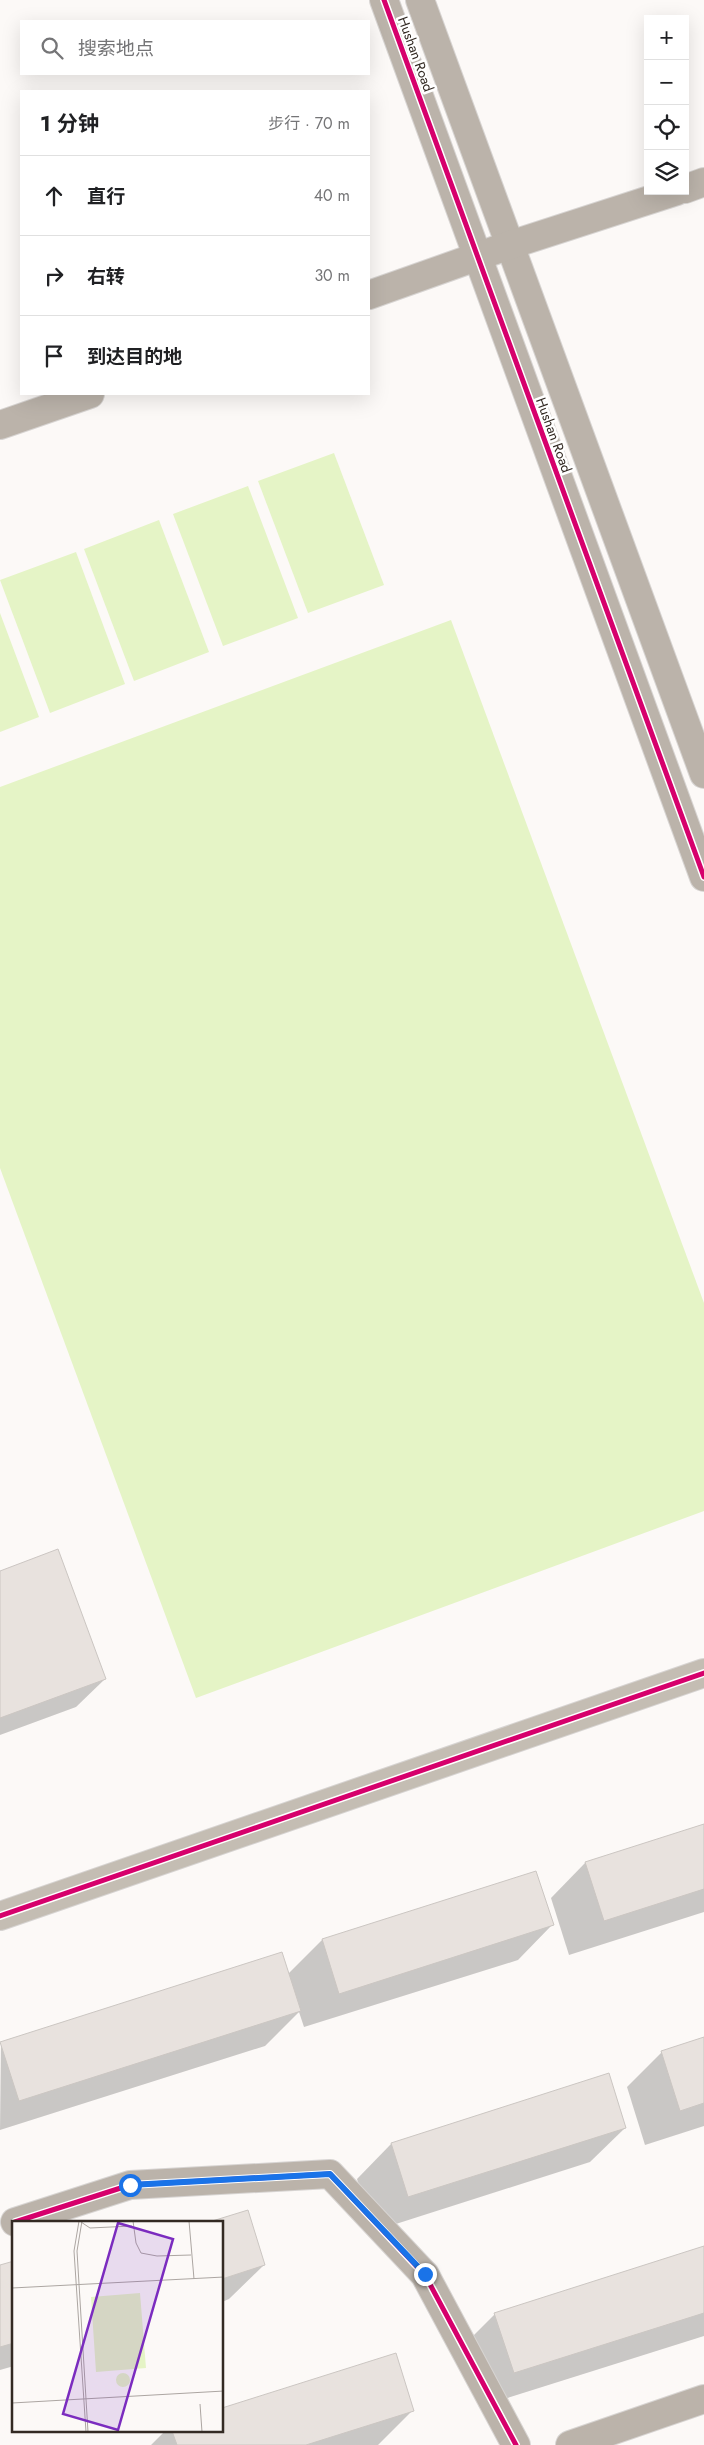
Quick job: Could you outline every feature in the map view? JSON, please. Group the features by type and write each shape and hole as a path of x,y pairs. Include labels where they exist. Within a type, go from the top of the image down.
{"street":[{"name":"Hushan Road","path":"384,0 704,877"},
{"name":"Hushan Road","path":"420,0 704,774"},
{"path":"689,187 704,182"},
{"path":"370,295 510,245 665,195"},
{"path":"0,426 87,395"},
{"path":"0,1916 704,1673"},
{"path":"20,2221 130,2185 330,2174 425,2274 516,2445"},
{"path":"570,2445 704,2399"}],"green space":[{"path":"334,453 384,585 308,613 258,481"},
{"path":"248,486 298,618 223,646 173,514"},
{"path":"159,520 209,652 134,681 84,549"},
{"path":"76,552 125,684 50,713 0,580"},
{"path":"0,613 39,717 0,732"},
{"path":"451,620 704,1303 704,1511 196,1698 0,1168 0,787"}],"building":[{"path":"58,1549 106,1679 0,1718 0,1571"},
{"path":"704,1824 704,1889 604,1921 585,1862"},
{"path":"536,1871 554,1925 339,1994 322,1939"},
{"path":"282,1952 301,2011 19,2101 0,2042"},
{"path":"704,2037 704,2103 680,2111 661,2051"},
{"path":"609,2073 626,2128 408,2197 391,2143"},
{"path":"248,2210 265,2265 224,2278 224,2221 212,2221"},
{"path":"704,2246 704,2313 514,2373 494,2313"},
{"path":"12,2262 12,2344 0,2347 0,2265"},
{"path":"396,2353 414,2411 306,2445 177,2445 172,2432 224,2432 224,2407"}],"cycle path":[{"path":"384,0 704,877"},
{"path":"0,1916 704,1673"},
{"path":"18,2221 130,2185 330,2174 425,2275 516,2445"}],"route":[{"path":"130,2185 330,2174 425,2274"}]}
